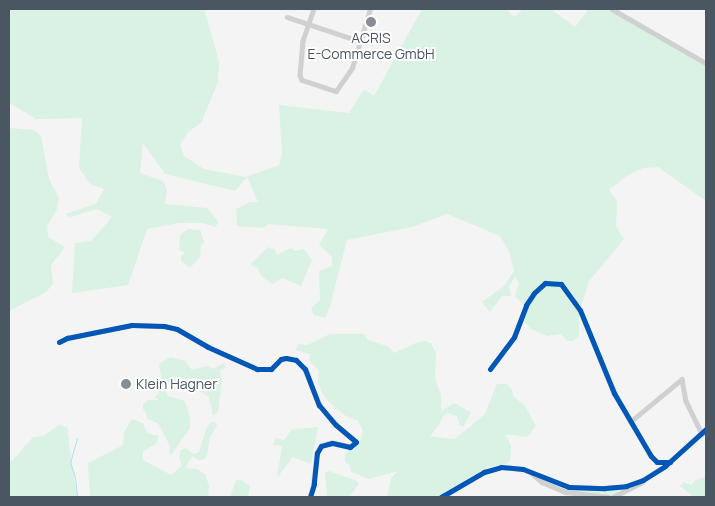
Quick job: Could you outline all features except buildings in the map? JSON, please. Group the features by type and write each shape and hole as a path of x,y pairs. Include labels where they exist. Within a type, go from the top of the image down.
{"street":[{"path":"314,9 303,41 300,75 302,80 336,91 351,69 370,9"},
{"path":"612,9 706,63"},
{"path":"287,16 359,41"},
{"path":"490,369 514,336 526,305 534,293 545,283 556,282 566,289 580,310 608,379 630,422 654,461 670,462"},
{"path":"60,342 67,338 132,325 164,326 177,329 208,347 257,369 271,369 281,359 296,360 305,369 319,405 336,425 356,442 350,447 332,443 321,446 317,453 314,484 310,497"},
{"path":"630,422 682,379 686,402 702,434"},
{"path":"613,497 640,484 670,462 706,429"},
{"path":"441,497 454,488 493,468 506,466 529,471 560,484 580,488 616,487 643,480"},
{"path":"529,471 536,479 558,490 573,494 608,497"}],"green space":[{"path":"9,9 204,9 219,61 218,82 201,123 188,132 180,145 184,156 204,169 246,177 279,165 282,153 279,105 349,113 364,89 374,96 422,9 506,9 514,17 523,9 551,9 575,27 589,9 609,9 706,66 706,201 658,167 643,168 625,177 609,190 617,201 616,226 624,239 589,281 579,313 579,336 573,341 567,341 561,334 547,336 531,329 522,319 526,307 515,296 519,283 515,277 509,286 511,296 502,296 490,312 482,302 504,286 514,271 509,251 500,236 447,214 412,227 347,240 330,306 325,318 314,315 311,308 320,300 319,271 332,266 332,257 319,245 328,229 269,224 263,228 237,226 236,209 250,202 258,202 247,177 235,191 165,174 143,143 140,173 163,181 167,189 165,204 207,208 218,221 216,227 202,223 179,223 147,229 128,285 72,293 75,243 91,241 112,217 97,209 70,217 65,214 96,204 104,189 90,184 79,168 82,118 36,119 9,103"},
{"path":"9,128 34,130 41,136 49,179 59,198 57,209 47,226 48,237 65,247 51,265 53,284 46,292 9,311"},
{"path":"188,229 200,230 204,242 201,246 200,257 190,268 181,261 181,256 185,253 179,250 180,235"},
{"path":"268,247 275,250 277,255 291,248 295,251 304,249 312,260 301,286 282,278 273,284 262,277 258,268 250,265"},
{"path":"330,334 364,334 368,340 389,347 394,353 418,342 425,341 431,343 436,353 435,379 441,395 441,411 454,403 471,412 464,426 460,426 457,416 448,413 443,416 439,425 430,436 455,439 485,414 497,384 507,384 512,390 514,397 525,406 536,426 527,437 505,434 511,446 510,461 506,464 487,468 448,490 440,496 442,497 387,497 391,478 398,471 369,479 351,472 350,466 345,462 345,454 360,442 363,430 358,421 346,416 331,404 322,393 318,382 319,371 309,360 310,354 296,350 298,344 307,345"},
{"path":"170,357 185,361 192,370 207,366 213,369 224,363 226,367 220,371 222,381 218,412 213,416 209,397 192,387 189,379 172,386 164,383 163,386 168,396 185,401 190,417 190,428 171,455 169,452 170,446 158,423 147,419 146,412 143,409 143,404 148,400 159,400 155,397 159,393 157,383 161,384 162,381 159,364"},
{"path":"132,419 143,423 147,433 159,436 156,444 143,451 143,460 171,475 182,466 179,457 181,450 186,448 193,454 199,452 206,429 211,422 215,422 217,425 210,437 207,456 203,460 198,460 192,456 186,468 197,469 205,474 209,486 208,497 90,497 88,463 123,445 124,432"},
{"path":"59,425 67,427 77,497 9,497 9,462 14,459 33,437 43,436"},
{"path":"318,427 311,464 293,457 277,478 282,446 273,445 276,438 284,440 292,429"},
{"path":"329,471 357,481 359,484 349,497 327,497 325,472"},
{"path":"532,474 558,486 576,490 616,489 639,484 613,496 578,494 553,487"},
{"path":"706,477 706,497 694,497 680,486 684,482 691,485 696,480"},
{"path":"236,480 241,480 250,486 248,497 230,497"}],"waterway":[{"path":"77,438 70,462 75,477 77,497"}],"cycle path":[{"path":"490,369 514,337 526,305 534,293 545,283 561,284 580,310 614,393 651,456 657,462 670,462"},
{"path":"59,342 67,338 132,325 164,326 177,329 208,347 257,369 271,369 281,359 296,360 305,369 319,405 336,425 356,442 350,447 332,443 321,446 317,453 314,484 310,497"},
{"path":"441,497 484,472 501,467 523,469 569,487 605,488 626,486 643,480 665,466 706,429"}],"place":[{"name":"ACRIS E-Commerce GmbH","path":"371,22"},
{"name":"Klein Hagner","path":"126,384"}]}
